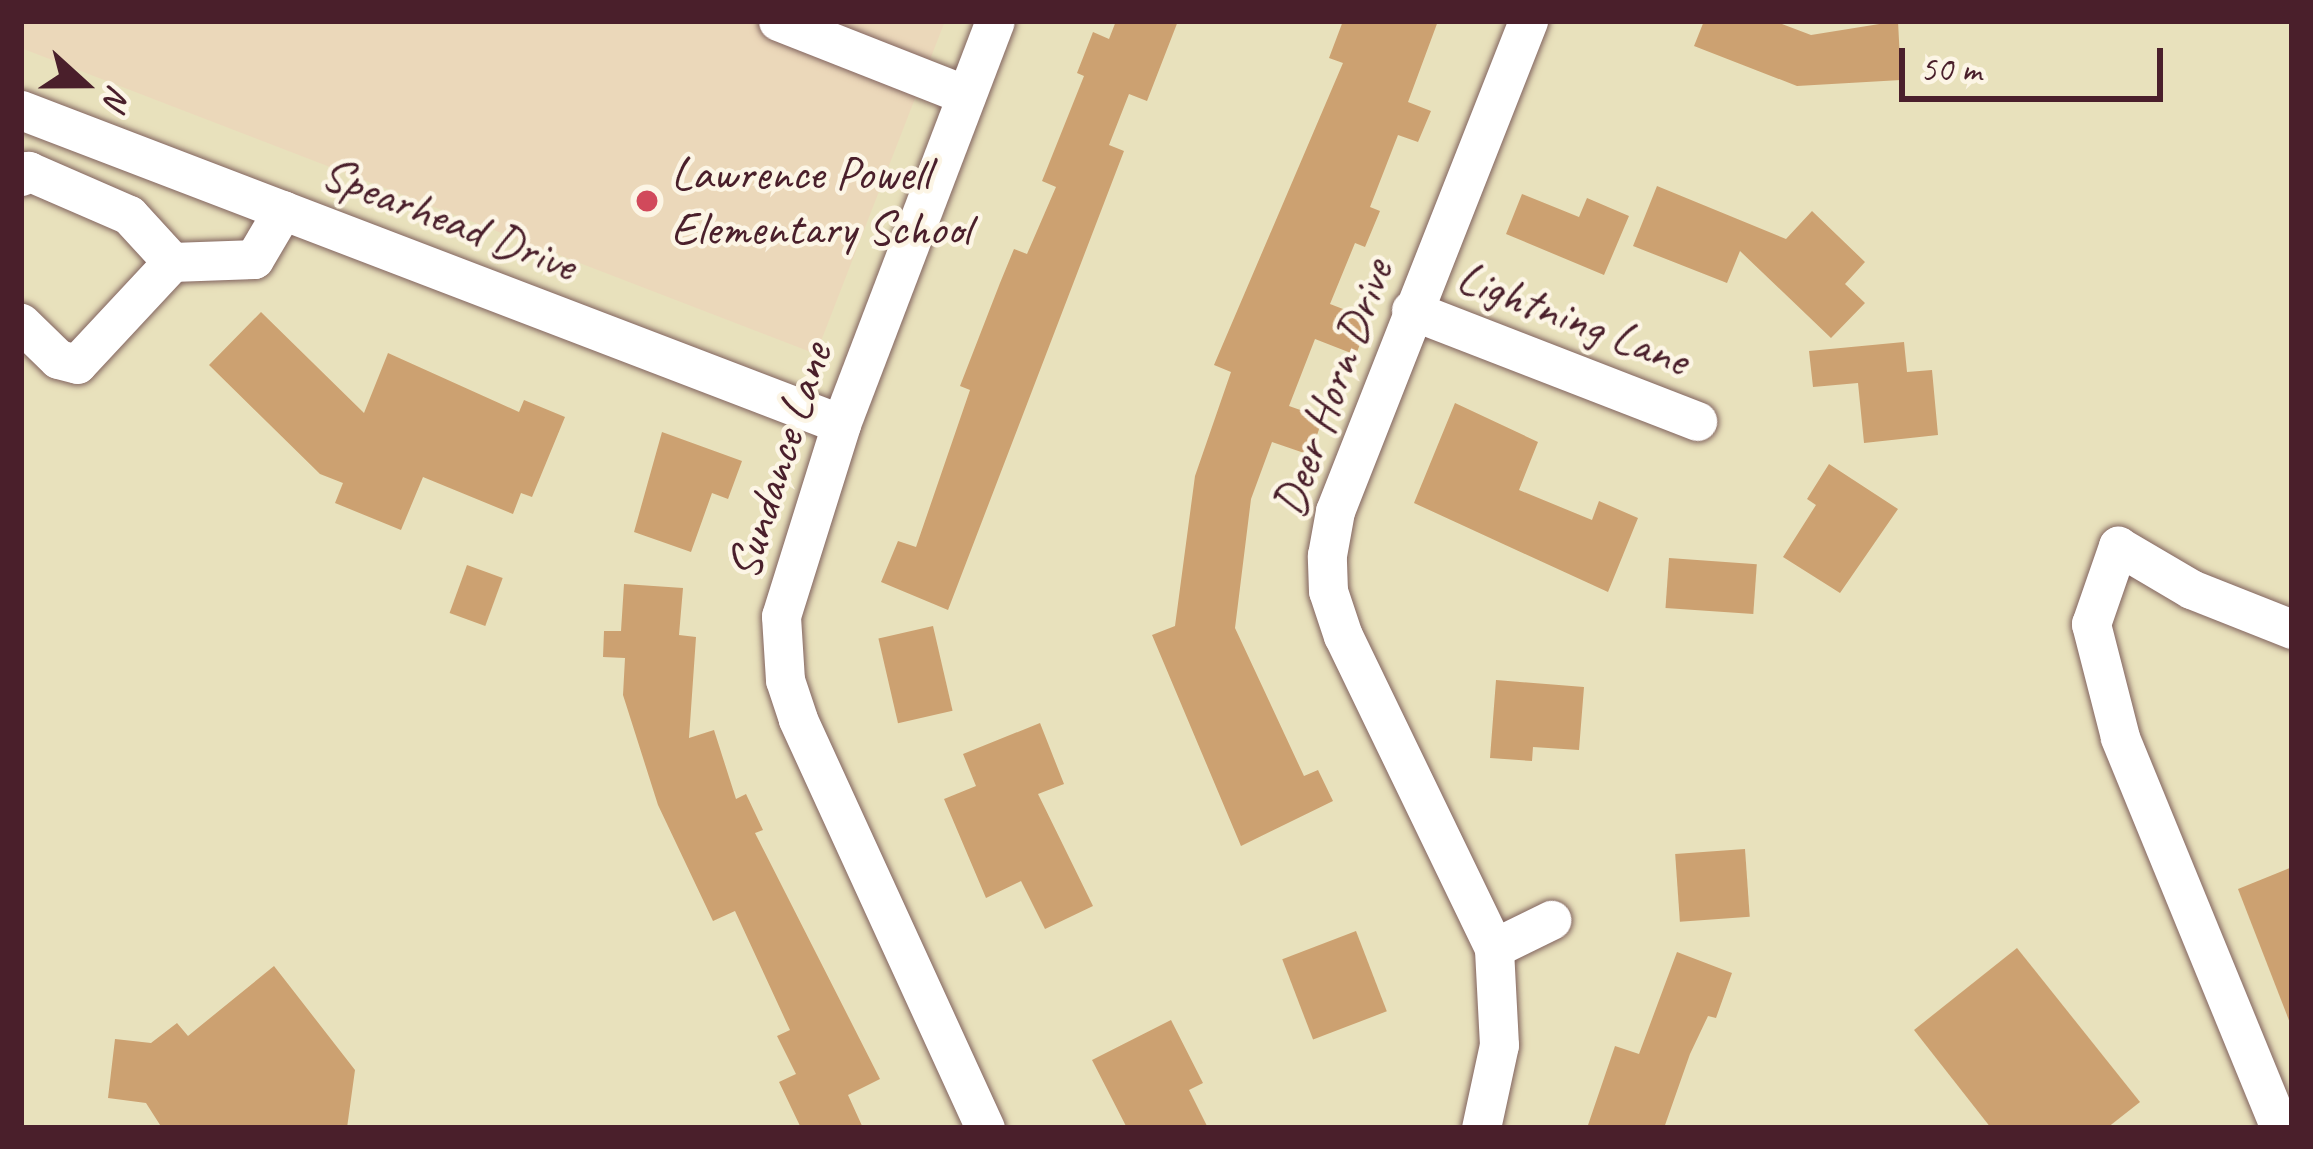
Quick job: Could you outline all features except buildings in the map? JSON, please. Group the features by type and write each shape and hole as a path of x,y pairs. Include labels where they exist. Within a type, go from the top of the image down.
{"street":[{"path":"778,21 966,95"},
{"name":"Sundance Lane","path":"986,1128 785,680 781,616 841,424 995,21"},
{"name":"Deer Horn Drive","path":"1480,1128 1499,1046 1494,948 1328,591 1335,512 1528,21"},
{"name":"Spearhead Drive","path":"21,110 841,424"},
{"path":"129,215 157,162"},
{"path":"21,176 28,170 129,215 172,262"},
{"path":"21,323 58,359 76,364 172,262 254,259 283,210"},
{"name":"Lightning Lane","path":"1411,310 1697,421"},
{"path":"2280,1128 2120,737 2090,624 2118,546 2191,589 2292,629"},
{"path":"1494,948 1551,920"}],"shaded area":[{"name":"Lawrence Powell Elementary School","path":"21,21 945,21 816,354 21,48"}],"place":[{"name":"Lawrence Powell Elementary School","path":"647,201"}]}
